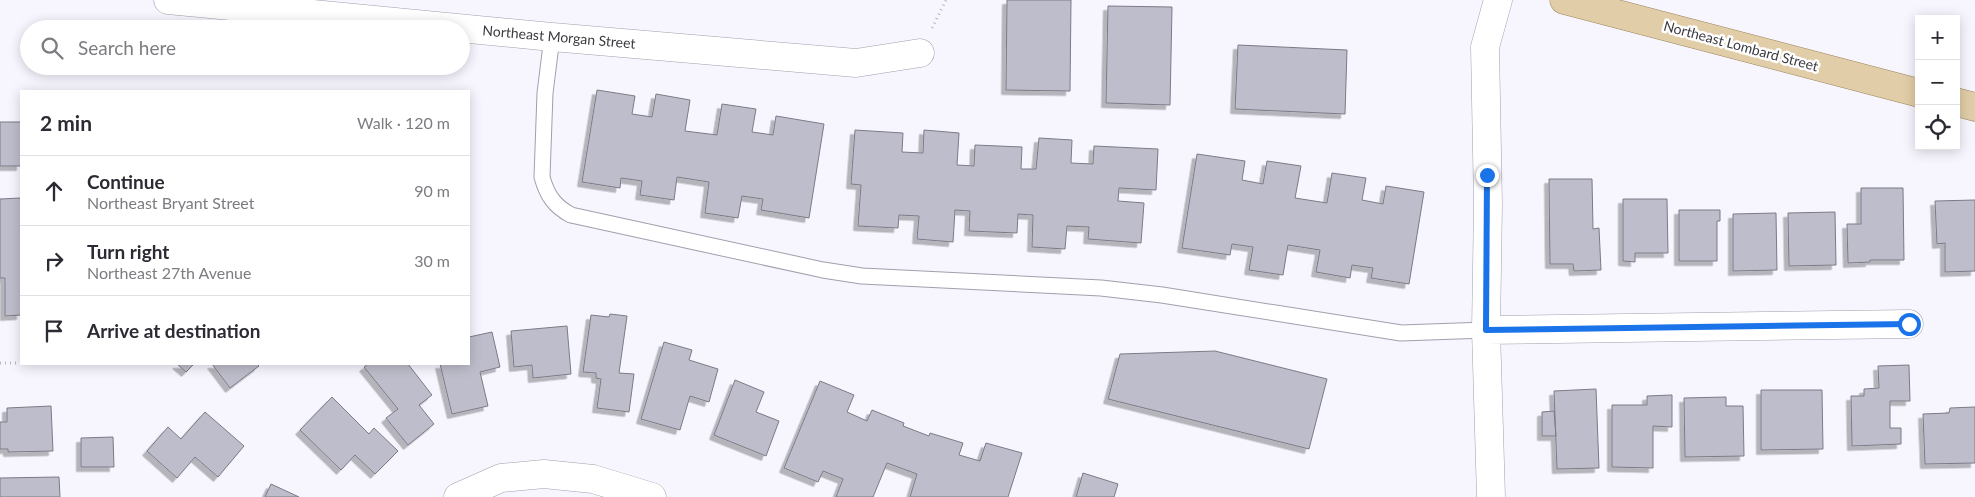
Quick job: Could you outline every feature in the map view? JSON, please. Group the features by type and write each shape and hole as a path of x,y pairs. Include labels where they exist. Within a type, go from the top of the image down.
{"main road":[{"name":"Northeast Lombard Street","path":"1564,0 1915,92"},
{"path":"1960,103 1975,107"}],"street":[{"name":"Northeast Morgan Street","path":"168,0 376,20"},
{"path":"1491,497 1486,330 1488,204 1486,46 1498,0"},
{"name":"Northeast Morgan Street","path":"470,29 856,63 920,53"},
{"path":"1486,330 1909,324"},
{"path":"458,497 501,478 544,474 593,479 652,497"}],"lane":[{"path":"552,37 545,93 542,176 552,200 559,208 571,215 813,268 862,276 1101,288 1162,295 1401,333 1486,330"}],"path":[{"path":"0,363 20,363"}],"building":[{"path":"1007,0 1071,0 1070,91 1006,90"},
{"path":"1108,6 1172,7 1170,105 1106,103"},
{"path":"1238,45 1347,50 1345,114 1235,109"},
{"path":"597,90 635,96 632,114 652,117 656,94 690,100 685,131 717,135 722,104 756,109 752,132 773,135 776,116 824,124 809,218 761,210 763,199 742,196 738,218 705,213 709,182 677,177 674,200 640,195 642,181 621,178 620,188 582,182"},
{"path":"0,122 20,122 20,166 0,166"},
{"path":"855,130 903,133 902,152 923,153 924,130 959,133 957,165 974,166 975,145 1022,147 1021,169 1036,169 1039,138 1072,140 1071,163 1093,164 1094,146 1158,149 1156,190 1119,188 1118,201 1144,203 1141,243 1088,239 1089,227 1067,226 1065,249 1032,247 1033,215 1018,214 1017,233 969,231 970,211 955,210 953,242 917,239 919,216 899,215 898,228 858,226 861,185 851,184"},
{"path":"1197,154 1245,161 1242,180 1263,184 1267,161 1301,166 1295,198 1327,203 1332,173 1366,178 1362,200 1383,204 1386,186 1424,192 1409,284 1371,278 1373,268 1352,265 1350,278 1316,272 1320,250 1288,245 1283,275 1249,270 1253,247 1232,244 1230,255 1182,248"},
{"path":"1549,179 1592,179 1593,229 1599,228 1601,270 1574,271 1573,264 1550,264"},
{"path":"1861,188 1903,188 1904,260 1870,260 1870,262 1848,263 1847,224 1861,224"},
{"path":"20,198 20,315 5,316 5,278 0,278 0,199"},
{"path":"1623,199 1667,199 1668,253 1635,253 1635,262 1623,261"},
{"path":"1975,200 1975,271 1945,272 1945,243 1937,244 1935,201"},
{"path":"1679,210 1720,210 1720,221 1717,221 1717,261 1679,261"},
{"path":"1835,212 1836,265 1789,266 1788,213"},
{"path":"1776,213 1777,270 1733,271 1733,214"},
{"path":"610,314 627,316 619,373 634,374 629,412 597,408 601,379 596,378 596,373 583,372 591,315 609,317"},
{"path":"567,326 571,374 533,378 532,365 514,367 511,331"},
{"path":"492,332 500,367 480,372 488,406 452,414 440,365 470,365 470,337"},
{"path":"664,342 692,350 689,360 718,369 709,402 690,396 680,430 641,419"},
{"path":"1215,351 1327,379 1309,449 1108,399 1120,354"},
{"path":"178,365 193,365 186,372"},
{"path":"213,365 259,366 230,388"},
{"path":"367,365 409,365 432,395 419,405 434,424 408,445 386,418 398,409 364,367"},
{"path":"1909,365 1910,401 1890,401 1890,428 1901,428 1901,444 1852,446 1851,396 1864,396 1864,389 1879,388 1878,366"},
{"path":"735,380 764,392 756,412 779,421 766,456 714,435"},
{"path":"820,381 854,395 847,412 867,421 872,410 904,423 903,426 929,436 930,433 963,443 959,455 980,461 986,443 1022,453 1008,497 910,497 917,474 887,463 873,497 836,497 843,479 823,471 818,482 784,468"},
{"path":"1596,389 1599,468 1557,469 1554,391"},
{"path":"1761,390 1822,390 1823,449 1761,450"},
{"path":"1672,395 1672,427 1653,426 1653,468 1612,467 1612,405 1647,405 1647,396"},
{"path":"332,397 369,434 374,428 398,451 375,474 355,455 341,470 300,430"},
{"path":"1726,397 1726,406 1743,406 1744,456 1685,457 1684,398"},
{"path":"51,406 53,451 8,452 8,449 0,449 0,422 7,422 7,408"},
{"path":"1975,407 1975,463 1925,464 1923,414 1949,413 1950,408"},
{"path":"1554,411 1556,436 1542,436 1542,412"},
{"path":"205,412 244,446 218,477 195,457 177,478 147,451 168,427 181,439"},
{"path":"113,437 114,467 81,467 81,438"},
{"path":"1083,473 1118,484 1114,497 1076,497"},
{"path":"59,477 60,497 0,497 0,478"},
{"path":"271,484 299,497 265,497"}],"route":[{"path":"1487,175 1486,330 1909,324"}]}
